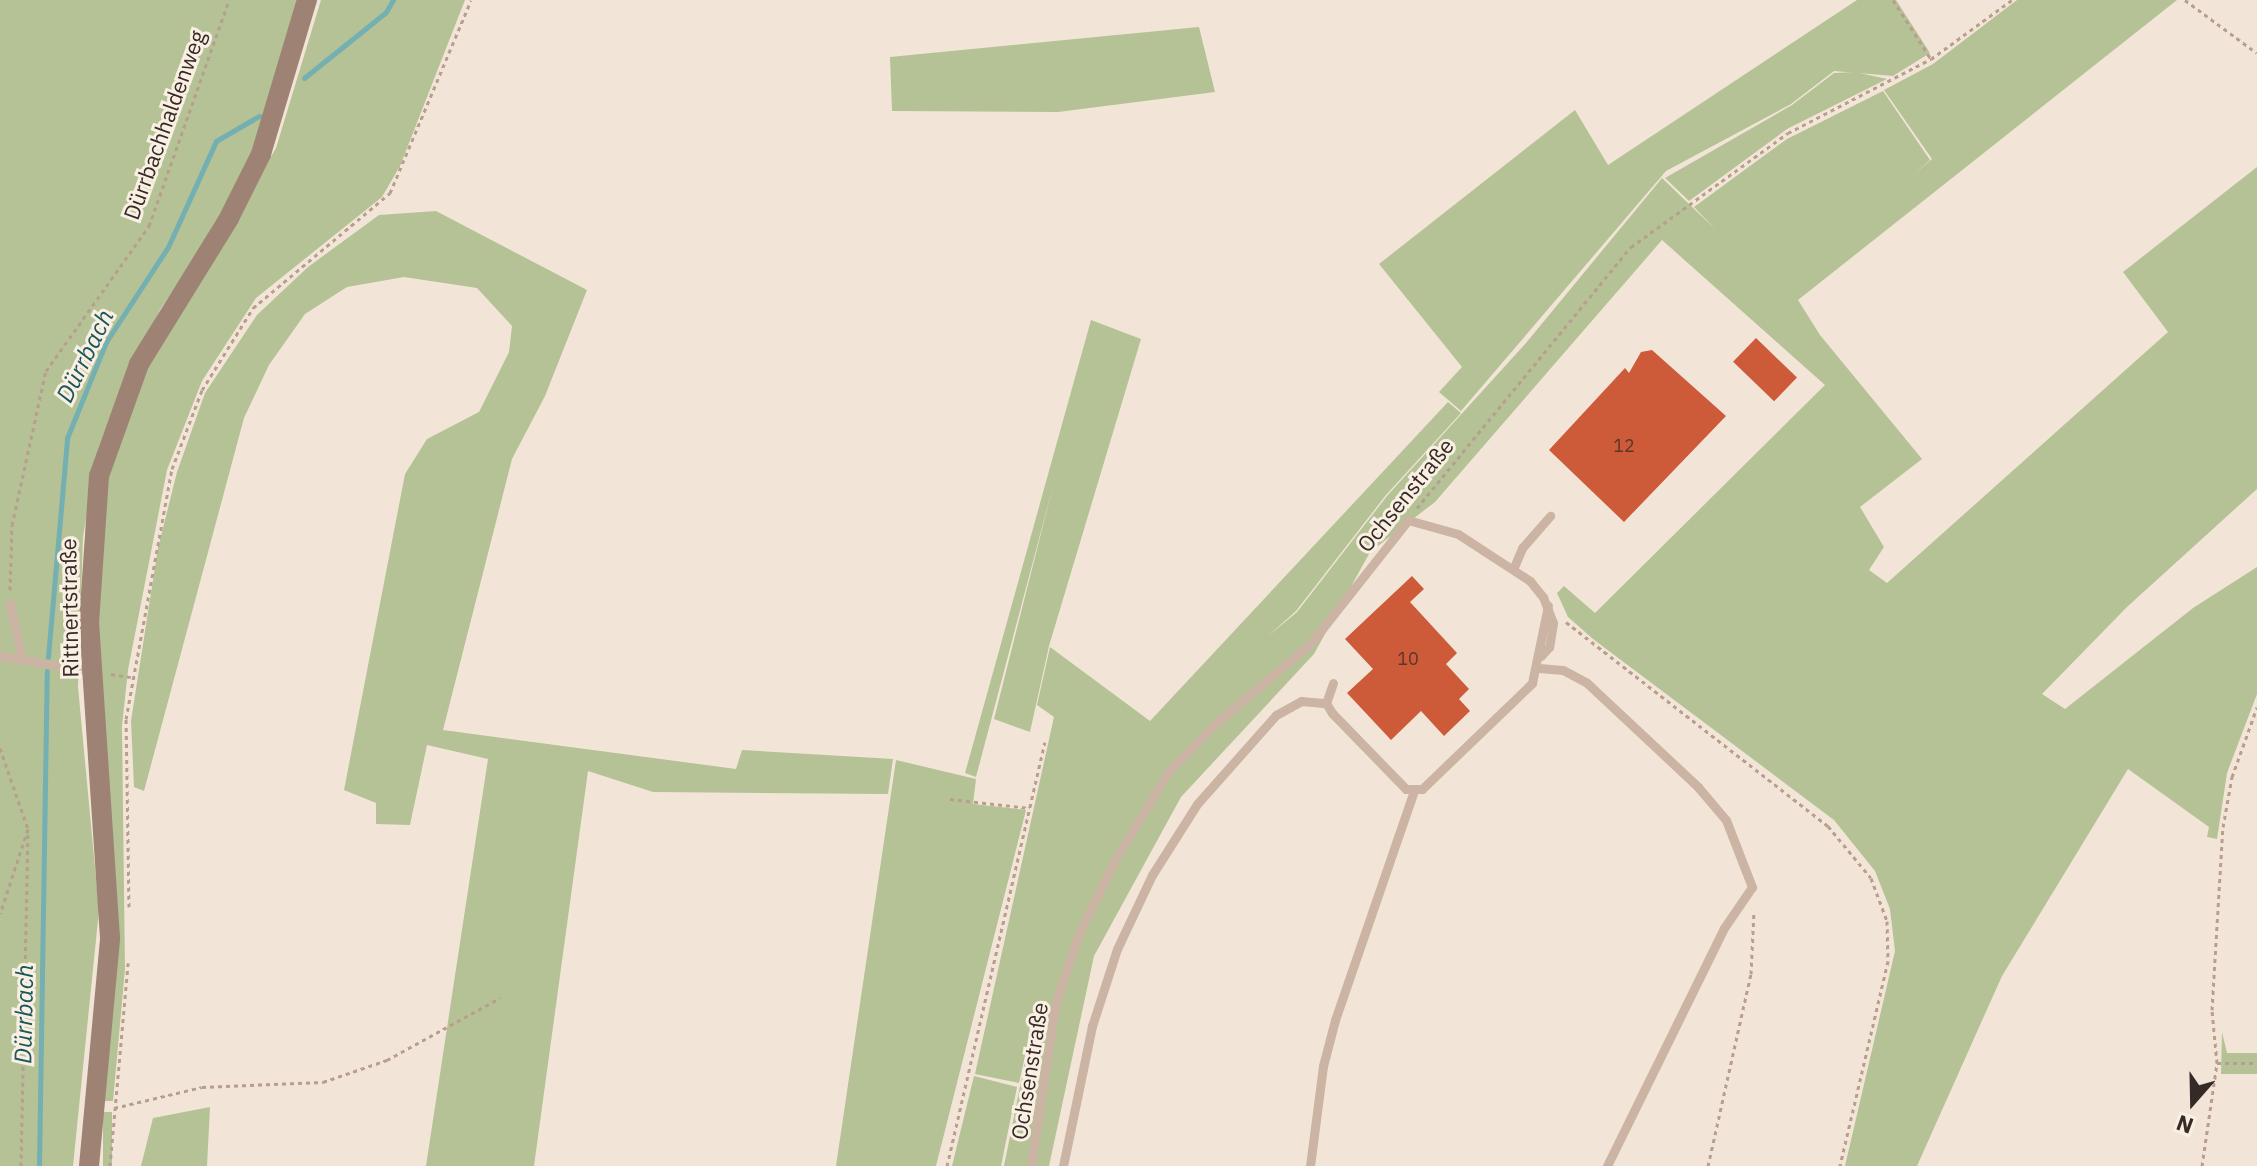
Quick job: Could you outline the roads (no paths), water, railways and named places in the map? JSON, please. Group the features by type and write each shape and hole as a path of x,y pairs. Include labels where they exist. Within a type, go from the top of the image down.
{"street":[{"name":"Rittnertstraße","path":"89,1166 111,903 92,671 88,574 108,442 153,336 229,218 261,154 307,0"}],"lane":[{"path":"1310,1166 1323,1066 1335,1020 1414,791 1430,782 1532,683 1539,668 1552,632 1548,606 1514,567 1522,548 1550,516"},
{"name":"Ochsenstraße","path":"1031,1166 1055,1005 1079,933 1116,858 1169,771 1216,723 1311,643 1408,520 1458,534 1514,567"},
{"path":"10,603 22,660"},
{"path":"0,656 92,671"},
{"path":"1539,668 1563,670 1587,683 1698,787 1726,820 1752,887 1724,928 1607,1166"},
{"path":"1326,703 1333,683"},
{"path":"1063,1166 1092,1026 1117,949 1152,875 1197,804 1276,715 1301,701 1326,703 1394,778 1414,791"}],"waterway":[{"name":"Dürrbach","path":"304,78 386,12 393,0"},
{"name":"Dürrbach","path":"48,657 67,438 106,342 168,247 216,141 259,116"},
{"name":"Dürrbach","path":"39,1166 47,671"}]}
